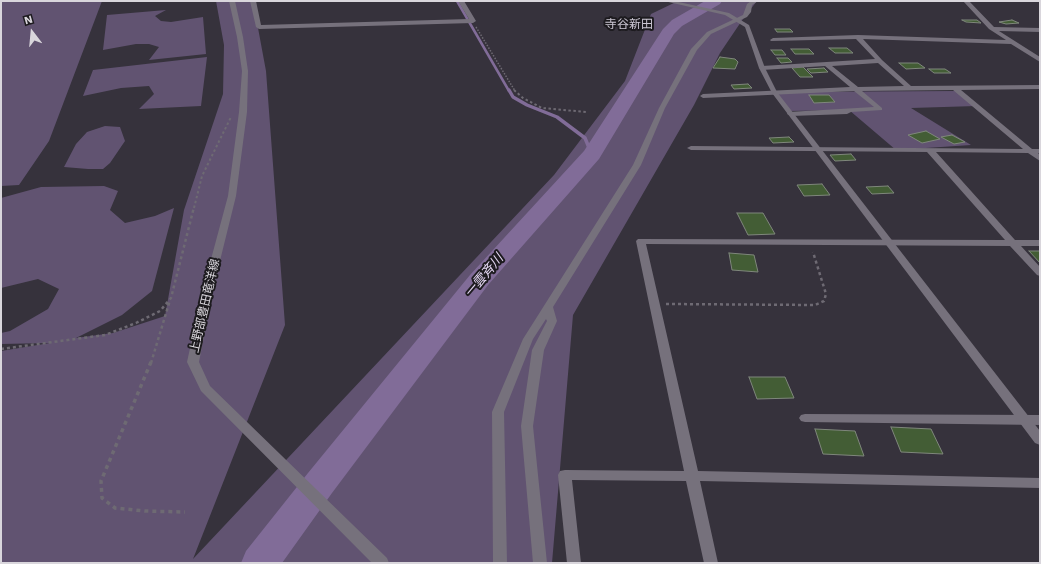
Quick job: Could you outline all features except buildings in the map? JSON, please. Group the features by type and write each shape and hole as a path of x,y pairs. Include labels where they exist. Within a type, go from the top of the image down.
{"street":[{"name":"上野部豊田竜洋線","path":"232,1 240,36 245,72 243,112 232,196 208,289 193,362 205,388 382,563"},
{"path":"253,1 259,27 473,22 461,1"},
{"path":"669,1 726,14 738,19 747,26 762,68 774,92 1040,440"},
{"path":"500,563 498,412 528,339 637,165 662,108 694,49 709,33 745,16 748,12 750,4 755,1"},
{"path":"966,1 992,29 1040,60"},
{"path":"992,29 1040,30"},
{"path":"773,40 858,37 1012,42"},
{"path":"858,37 880,61 910,89"},
{"path":"762,68 880,61"},
{"path":"791,114 880,109 826,64"},
{"path":"703,96 856,89 1040,87"},
{"path":"955,88 1040,159"},
{"path":"691,148 1040,151"},
{"path":"930,150 1040,273"},
{"path":"711,563 641,241 1040,243"},
{"path":"540,563 527,426 538,350 552,321 548,307"},
{"path":"805,418 1040,420"},
{"path":"574,563 565,475 1040,483"}],"path":[{"path":"473,22 516,92 523,98 542,108 586,112"},
{"path":"184,512 145,511 116,508 102,498 101,481 155,352 202,176 232,114 243,112"},
{"path":"654,304 814,305 824,301 826,294 810,241"},
{"path":"1,349 105,335 136,323 160,311 170,298"}],"shaded area":[{"path":"1,1 102,1 49,141 19,185 1,186"},
{"path":"216,1 253,1 266,71 285,325 193,559 554,175 625,81 651,14 678,1 757,1 720,53 694,105 573,315 552,563 1,563 1,351 50,343 1,344 1,333 10,331 48,309 59,289 38,279 1,288 1,198 41,187 104,186 118,191 110,210 125,223 155,216 174,208 152,291 122,315 76,338 113,333 165,316 184,210 223,94 224,45"},
{"path":"166,10 155,16 161,21 171,22 203,17 206,54 149,60 159,47 149,44 136,44 103,50 107,15"},
{"path":"207,57 201,106 139,109 154,94 149,86 121,88 83,96 93,70"},
{"path":"958,91 976,106 911,108 971,145 896,150 849,110 789,111 774,92"},
{"path":"105,126 120,127 125,141 110,163 103,169 64,167 76,144 87,132"}],"waterway":[{"path":"457,1 509,91"},
{"name":"一雲斉川","path":"260,563 320,483 479,280 592,155 668,32 677,23 715,1"},
{"path":"509,90 513,97 527,105 557,117 585,138 592,155"}],"district":[{"name":"寺谷新田","path":"629,24"}]}
